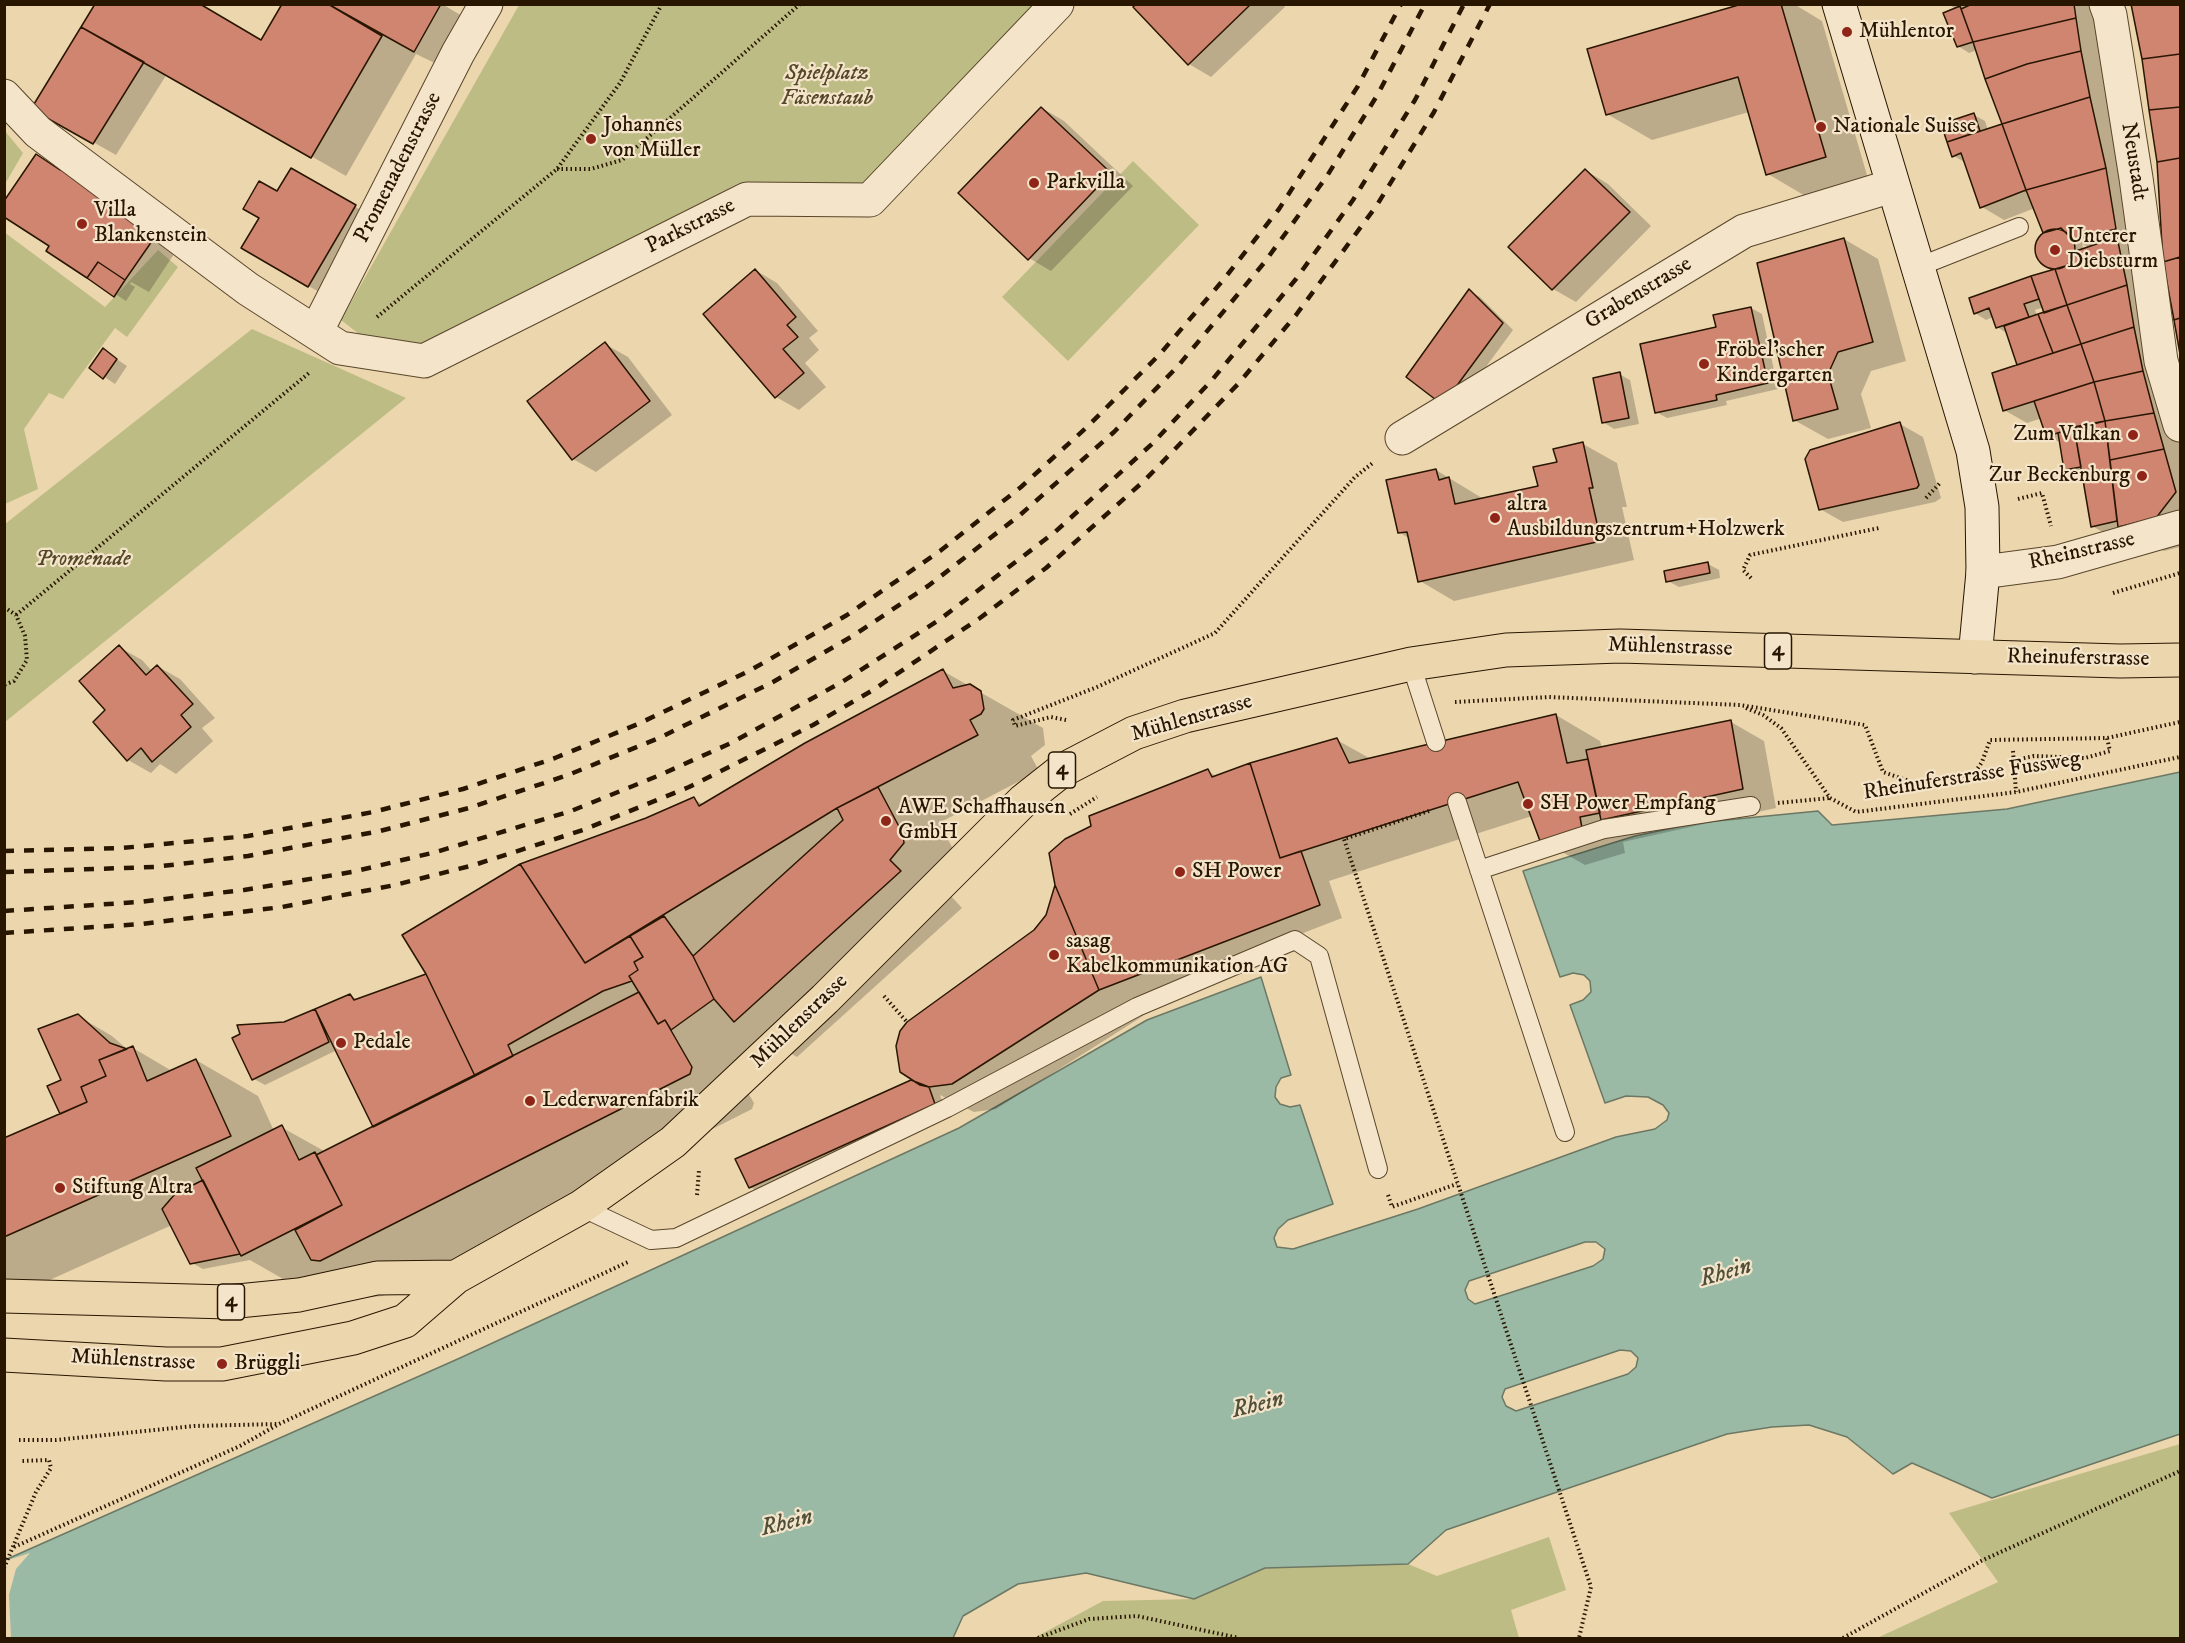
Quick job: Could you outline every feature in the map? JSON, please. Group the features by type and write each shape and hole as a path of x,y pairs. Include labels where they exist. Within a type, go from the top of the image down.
{"main road":[{"name":"Mühlenstrasse","path":"4,1355 166,1364 222,1364 353,1338 405,1321 456,1277 581,1207 673,1142 825,999 1023,801 1061,771 1134,732 1185,716 1411,664 1506,650 1582,646 1975,657"},
{"name":"Rheinuferstrasse","path":"1975,657 2181,660"},
{"name":"Mühlenstrasse","path":"4,1296 228,1302 299,1295 377,1278 456,1277"}],"street":[{"name":"Promenadenstrasse","path":"328,340 458,54 486,4"},
{"name":"Parkstrasse","path":"328,340 424,361 747,199 870,200 1057,4"},
{"path":"1839,4 1973,451 1982,507 1983,572 1975,657"},
{"name":"Neustadt","path":"2106,4 2110,15 2136,178 2161,361 2181,425"},
{"path":"4,96 47,139 248,289 328,340"},
{"name":"Grabenstrasse","path":"1402,438 1744,231 1892,186"},
{"name":"Rheinstrasse","path":"1983,572 2058,562 2181,527"}],"lane":[{"path":"1917,267 2019,227"},
{"path":"1411,664 1436,742"},
{"path":"1457,802 1565,1132"},
{"path":"1479,870 1604,829 1751,806"},
{"path":"581,1207 651,1240 676,1238 947,1108 1137,1007 1295,940 1318,956 1378,1169"}],"path":[{"path":"16,615 328,340 556,170 620,83 662,4"},
{"path":"556,170 591,169 622,160 800,4"},
{"path":"1066,720 1051,717 1015,726 1013,720 1097,687 1215,633 1356,477 1402,438"},
{"path":"2042,494 2053,531"},
{"path":"1750,578 1743,570 1750,555 1879,528"},
{"path":"2113,593 2181,573"},
{"path":"4,607 16,615 25,636 27,660 14,681 4,685"},
{"path":"1424,705 1477,699 1549,697 1740,705 1865,724 1883,772 1912,782 1973,775 1982,762 1990,740 2107,738 2181,722"},
{"name":"Rheinuferstrasse Fussweg","path":"1740,705 1763,715 1780,728 1830,798 1856,812 2016,792 2181,757"},
{"path":"2015,760 2034,756 2085,758 2110,751 2107,738"},
{"path":"2013,752 2016,792"},
{"path":"1064,818 1104,793"},
{"path":"1751,806 1830,798"},
{"path":"1457,802 1344,839 1591,1587 1579,1638"},
{"name":"Mühlenstrasse","path":"876,1004 892,988"},
{"path":"884,996 907,1022"},
{"path":"14,1547 240,1446 279,1424 676,1238 690,1222 697,1202 697,1171 706,1163"},
{"path":"1378,1169 1392,1207 1457,1184"},
{"path":"19,1440 56,1440 194,1426 279,1424"},
{"path":"4,1568 36,1492 51,1468 49,1460 21,1461"},
{"path":"1843,1638 1983,1560 2181,1471"},
{"path":"1038,1638 1089,1618 1137,1616 1239,1638"}],"green space":[{"name":"Spielplatz Fäsenstaub","path":"519,5 1036,5 867,185 739,183 419,353 376,347 341,320"},
{"path":"5,131 23,153 4,184"},
{"path":"1133,161 1199,225 1068,361 1002,297"},
{"path":"4,232 105,307 158,250 178,267 127,337 115,328 63,399 49,393 24,429 38,489 5,504"},
{"name":"Promenade","path":"252,329 406,398 5,722 5,524"},
{"path":"2180,1444 2180,1638 1877,1638 1998,1582 1949,1513"},
{"path":"1549,1537 1566,1590 1511,1610 1519,1638 1034,1638 1103,1601 1194,1599 1265,1568 1408,1564 1437,1576"}],"water":[{"name":"Rhein","path":"2180,772 2180,1434 1992,1498 1912,1463 1893,1474 1847,1437 1809,1425 1772,1427 1727,1434 1446,1530 1408,1564 1265,1568 1194,1599 1086,1573 1018,1584 963,1616 953,1638 5,1638 5,1560 460,1358 959,1128 1147,1020 1261,977 1291,1075 1281,1078 1276,1087 1275,1097 1280,1104 1290,1107 1300,1105 1333,1204 1288,1220 1278,1229 1274,1238 1277,1247 1293,1249 1418,1209 1616,1137 1655,1129 1667,1120 1669,1113 1663,1105 1648,1097 1626,1096 1605,1103 1570,1005 1583,1000 1591,992 1590,981 1584,975 1573,973 1560,977 1523,871 1635,836 1696,823 1818,811 1832,825 2007,809","holes":["1585,1242 1596,1242 1605,1249 1603,1259 1593,1266 1475,1304 1468,1299 1465,1290 1469,1281","1620,1350 1631,1351 1638,1358 1636,1367 1628,1374 1516,1411 1506,1406 1502,1397 1505,1389"]}],"pier":[{"path":"30,1553 16,1569 9,1595 11,1638 5,1638 5,1561"}],"building":[{"path":"95,4 200,4 261,40 282,4 328,4 382,36 311,158 81,27"},
{"path":"328,4 441,4 414,52"},
{"path":"1136,4 1251,4 1188,65 1133,7"},
{"path":"1742,4 1781,4 1826,157 1766,175 1738,77 1606,115 1587,49"},
{"path":"1972,4 2074,4 2076,18 1973,42 1961,9"},
{"path":"2131,4 2180,4 2180,54 2142,59"},
{"path":"1960,6 1973,42 1957,47 1943,13"},
{"path":"2076,18 2081,51 2027,64 1985,79 1973,42"},
{"path":"81,27 144,62 93,144 31,109"},
{"path":"2081,51 2090,97 2002,124 1985,79 2027,64"},
{"path":"2180,54 2180,107 2149,110 2142,59"},
{"path":"2090,97 2106,168 2026,190 2002,124"},
{"name":"Parkvilla","path":"1041,107 1111,173 1028,260 958,193"},
{"path":"2180,107 2180,158 2157,162 2149,110"},
{"path":"1974,113 1980,131 1947,142 1941,124"},
{"path":"2002,124 2026,190 1980,208 1961,153 1952,157 1947,142"},
{"name":"Villa Blankenstein","path":"36,154 60,170 63,166 159,231 125,280 98,262 87,278 46,251 49,246 4,217 4,201"},
{"path":"2180,158 2180,257 2163,262 2157,162"},
{"path":"291,168 356,205 308,287 241,248 259,218 243,209 259,181 277,191"},
{"path":"2106,168 2116,229 2073,240 2061,228 2043,233 2026,190"},
{"path":"1585,169 1630,212 1552,290 1508,247"},
{"name":"Unterer Diebsturm","path":"2055,229 2069,235 2075,249 2069,263 2055,269 2041,263 2035,249 2041,235"},
{"path":"2117,237 2127,285 2067,305 2055,269 2069,265 2076,251"},
{"path":"1844,238 1873,342 1838,352 1828,374 1838,409 1793,421 1757,263"},
{"path":"2180,257 2180,318 2174,320 2163,262"},
{"path":"98,262 125,280 114,297 87,278"},
{"path":"755,269 796,317 787,325 798,337 783,349 804,373 775,398 703,314"},
{"path":"2055,269 2067,305 2044,313 2031,276"},
{"path":"2031,276 2039,299 2024,304 2029,317 1996,328 1989,308 1974,314 1969,298"},
{"path":"2127,285 2134,327 2081,344 2067,305"},
{"path":"1469,289 1503,323 1447,399 1440,403 1406,377"},
{"path":"2067,305 2081,344 2053,353 2038,314"},
{"name":"Fröbel’scher Kindergarten","path":"1751,307 1768,383 1716,395 1717,400 1655,413 1640,344 1716,327 1713,315"},
{"path":"2038,314 2053,353 2017,365 2004,326"},
{"path":"2180,318 2180,354 2174,320"},
{"path":"2134,327 2143,371 2094,382 2081,344"},
{"path":"605,342 650,401 572,460 527,401"},
{"path":"2081,344 2094,382 2003,411 1992,373"},
{"path":"103,348 117,359 103,379 89,368"},
{"path":"2143,371 2154,413 2105,421 2094,382"},
{"path":"1620,372 1629,418 1602,423 1593,378"},
{"path":"2094,382 2105,421 2046,436 2034,401"},
{"name":"Zum Vulkan","path":"2154,413 2164,449 2110,460 2105,421"},
{"path":"2105,421 2117,521 2091,527 2074,427"},
{"path":"1900,422 1919,485 1917,488 1819,510 1805,459 1810,450"},
{"path":"2074,427 2081,467 2064,470 2058,433"},
{"name":"altra Ausbildungszentrum+Holzwerk","path":"1583,442 1593,488 1589,488 1601,541 1418,582 1407,532 1398,533 1386,480 1436,469 1439,480 1449,477 1455,504 1538,486 1533,467 1557,462 1553,449"},
{"name":"Zur Beckenburg","path":"2164,449 2176,492 2156,518 2118,527 2110,460"},
{"path":"1708,562 1710,573 1666,582 1664,571"},
{"path":"119,645 146,675 157,665 193,704 181,715 191,727 152,762 141,748 127,761 93,722 105,710 79,681"},
{"path":"943,669 953,688 970,684 981,691 984,709 981,714 970,720 978,735 837,808 585,963 520,864 646,818 694,797 699,806 805,743"},
{"name":"SH Power","path":"1556,714 1567,763 1588,759 1600,813 1580,817 1582,828 1540,841 1518,782 1280,858 1250,763 1337,738 1349,763"},
{"path":"1731,720 1743,789 1601,820 1586,750"},
{"name":"SH Power","path":"1250,763 1280,858 1301,851 1320,905 1099,990 1055,885 1049,853 1065,839 1091,826 1089,816 1208,769 1212,777"},
{"path":"878,787 903,834 904,843 890,860 901,871 734,1022 714,999 693,956 843,820 837,808"},
{"path":"520,864 585,963 630,936 643,957 634,962 638,970 629,976 632,981 603,991 508,1045 513,1056 475,1076 426,974 402,935"},
{"path":"1055,885 1099,990 952,1084 929,1087 920,1085 900,1072 896,1046 900,1031 907,1022 1034,930 1046,915"},
{"path":"664,916 693,956 714,999 671,1030 665,1020 658,1024 629,976 638,970 634,962 643,957 630,936"},
{"path":"426,974 475,1076 373,1127 315,1009 350,994 354,1000"},
{"name":"Lederwarenfabrik","path":"639,992 658,1024 665,1020 692,1067 690,1074 320,1261 311,1260 295,1230 342,1205 316,1155"},
{"path":"315,1009 329,1042 252,1080 232,1038 240,1034 237,1025 284,1022"},
{"path":"78,1014 110,1043 127,1049 99,1060 106,1076 81,1087 87,1102 60,1114 47,1086 61,1080 38,1029"},
{"name":"Stiftung Altra","path":"133,1046 147,1081 196,1059 231,1136 4,1237 4,1138 87,1102 81,1087 106,1076 99,1060"},
{"path":"911,1080 929,1087 935,1104 749,1188 735,1159"},
{"path":"282,1125 299,1160 315,1152 342,1205 241,1256 196,1168"},
{"path":"203,1180 240,1254 190,1264 162,1209 175,1194"}],"railway":[{"path":"4,851 122,848 248,836 373,812 463,789 555,758 638,724 749,671 847,615 940,551 1021,487 1087,427 1160,354 1224,279 1279,209 1358,86 1401,4"},
{"path":"4,872 154,867 248,856 380,831 469,808 568,775 659,738 773,682 851,637 928,586 1020,515 1114,432 1178,366 1264,263 1327,176 1378,94 1425,4"},
{"path":"4,911 139,902 244,890 352,872 436,852 571,811 660,775 731,743 842,682 939,620 1055,532 1153,443 1212,380 1296,279 1353,200 1415,100 1464,4"},
{"path":"4,933 141,924 282,907 395,885 474,865 583,830 689,787 813,725 873,690 980,618 1046,568 1144,481 1238,384 1296,315 1377,205 1434,112 1490,4"}],"place":[{"name":"Mühlentor","path":"1847,32"},
{"name":"Nationale Suisse","path":"1821,127"},
{"name":"Johannes von Müller","path":"591,139"},
{"name":"Parkvilla","path":"1034,183"},
{"name":"Villa Blankenstein","path":"82,224"},
{"name":"Unterer Diebsturm","path":"2055,250"},
{"name":"Fröbel’scher Kindergarten","path":"1704,364"},
{"name":"Zum Vulkan","path":"2133,435"},
{"name":"Zur Beckenburg","path":"2142,476"},
{"name":"altra Ausbildungszentrum+Holzwerk","path":"1495,518"},
{"name":"SH Power Empfang","path":"1528,804"},
{"name":"AWE Schaffhausen GmbH","path":"886,821"},
{"name":"SH Power","path":"1180,872"},
{"name":"sasag Kabelkommunikation AG","path":"1054,955"},
{"name":"Pedale","path":"341,1043"},
{"name":"Lederwarenfabrik","path":"530,1101"},
{"name":"Stiftung Altra","path":"60,1188"},
{"name":"Brüggli","path":"222,1364"}]}
